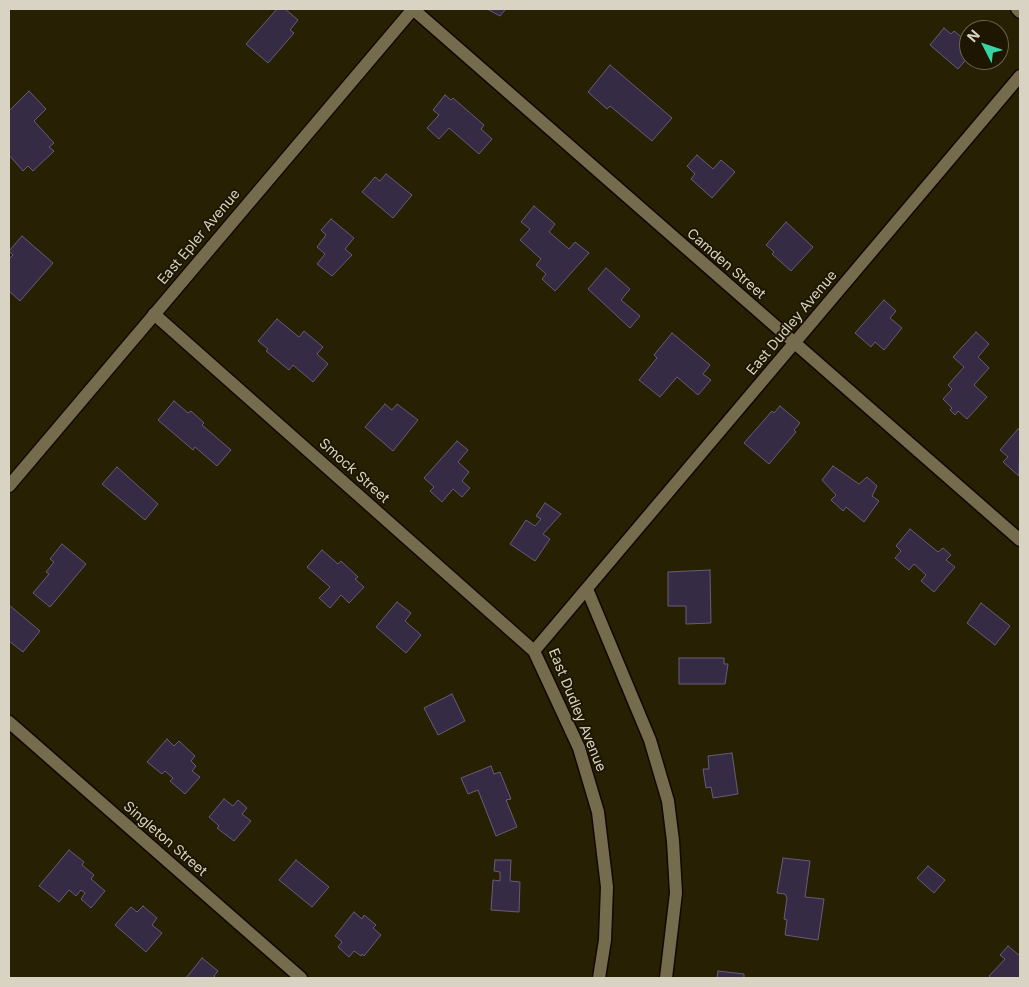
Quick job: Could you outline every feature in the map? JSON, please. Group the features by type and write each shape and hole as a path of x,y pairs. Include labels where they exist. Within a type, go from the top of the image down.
{"street":[{"name":"East Epler Avenue","path":"9,486 413,9"},
{"name":"Camden Street","path":"413,9 1020,540"},
{"path":"1017,9 1020,12"},
{"name":"East Dudley Avenue","path":"599,978 605,940 608,887 598,812 579,748 534,651 1020,76"},
{"name":"Smock Street","path":"154,314 534,651"},
{"path":"587,589 650,740 668,802 674,841 676,893 666,978"},
{"name":"Singleton Street","path":"9,722 301,978"}],"building":[{"path":"277,9 285,9 298,20 290,30 294,33 268,63 246,44"},
{"path":"487,9 506,9 500,16"},
{"path":"944,28 951,34 954,31 959,35 959,68 958,69 930,45"},
{"path":"610,65 672,118 652,141 610,106 607,109 588,92"},
{"path":"29,91 46,109 34,121 54,143 49,147 54,151 33,171 28,166 23,171 9,155 9,111"},
{"path":"445,95 451,100 453,98 484,125 481,129 492,139 479,154 449,128 439,139 427,128 439,115 433,110"},
{"path":"697,155 713,169 721,160 735,172 712,198 691,179 695,174 687,166"},
{"path":"386,174 412,195 393,218 362,192 375,177 380,181"},
{"path":"534,206 555,224 549,232 569,249 575,242 589,253 555,291 542,279 546,274 536,265 541,259 520,240 530,229 521,222"},
{"path":"331,219 354,238 345,249 352,255 332,276 317,264 325,254 317,247 326,235 321,230"},
{"path":"786,222 813,247 791,271 772,254 774,252 766,245"},
{"path":"22,236 53,263 20,301 9,291 9,259 13,255 9,251"},
{"path":"606,268 630,289 621,300 640,316 630,328 588,289"},
{"path":"884,300 896,311 890,318 902,328 884,350 875,342 871,347 855,333"},
{"path":"277,319 299,337 304,331 323,347 317,354 328,364 313,382 293,365 289,370 266,351 268,349 258,341"},
{"path":"976,332 989,344 978,357 989,368 974,385 987,397 967,419 958,411 955,415 950,410 952,408 943,399 952,389 948,385 964,367 953,357"},
{"path":"672,333 710,365 703,374 711,380 698,395 677,377 660,397 639,380 657,358 654,355"},
{"path":"174,401 188,413 191,411 204,423 202,425 231,450 217,466 195,447 193,450 158,420"},
{"path":"385,404 392,410 397,404 418,420 393,451 365,427"},
{"path":"780,406 800,423 794,430 796,432 769,464 744,443 772,411 774,413"},
{"path":"1018,429 1020,430 1019,476 1003,462 1008,457 1000,450"},
{"path":"457,441 468,450 458,462 469,472 462,481 470,488 462,497 453,489 442,502 430,491 434,487 424,478"},
{"path":"833,466 859,484 867,477 877,486 872,496 879,501 864,522 846,507 843,511 831,500 836,495 822,480"},
{"path":"117,467 158,504 145,520 102,484"},
{"path":"545,503 561,514 543,534 550,539 535,561 510,544 526,520 535,526 541,519 536,516"},
{"path":"910,529 938,552 943,548 951,555 946,560 955,567 934,592 921,581 926,575 914,564 909,570 895,558 901,551 896,546"},
{"path":"62,544 86,564 50,607 33,593 49,574 46,572 54,562 50,559"},
{"path":"322,550 338,564 341,561 358,577 355,579 364,587 349,603 341,595 330,608 319,598 330,587 307,567"},
{"path":"710,570 711,623 686,624 686,606 668,606 668,572"},
{"path":"397,602 411,613 405,621 421,635 406,653 376,627"},
{"path":"981,603 1010,626 995,645 967,623"},
{"path":"9,605 40,631 23,652 9,641"},
{"path":"679,658 724,658 724,664 728,664 725,684 679,684"},
{"path":"452,694 465,721 438,735 424,708"},
{"path":"167,739 174,746 179,741 195,756 191,761 196,766 192,771 200,777 185,794 170,781 173,778 165,771 162,774 147,762"},
{"path":"732,753 738,794 713,798 711,787 706,788 703,769 709,769 708,756"},
{"path":"491,766 494,774 500,772 511,799 506,800 517,827 496,836 478,790 468,794 461,778"},
{"path":"224,799 233,806 238,800 247,808 242,814 251,821 234,841 217,828 219,826 209,817"},
{"path":"69,850 84,862 82,865 94,875 91,879 105,891 91,908 81,899 85,893 81,890 76,896 69,890 59,902 39,886"},
{"path":"783,858 810,861 805,897 824,899 818,940 785,935 787,920 784,919 787,898 785,894 777,893"},
{"path":"296,860 329,887 312,907 279,880"},
{"path":"495,860 511,860 510,881 520,882 519,912 491,910 493,880 500,881 500,872 494,871"},
{"path":"928,866 945,880 934,893 917,878"},
{"path":"143,906 157,918 152,925 162,933 146,952 115,925 131,907 137,912"},
{"path":"354,912 362,919 364,915 376,925 373,928 381,935 364,956 354,951 349,957 338,947 342,942 335,936"},
{"path":"1008,946 1020,956 1020,978 991,978 989,976 1005,959 1000,955"},
{"path":"202,958 218,971 214,976 216,978 186,978"},
{"path":"718,971 744,974 744,978 717,978"}]}
